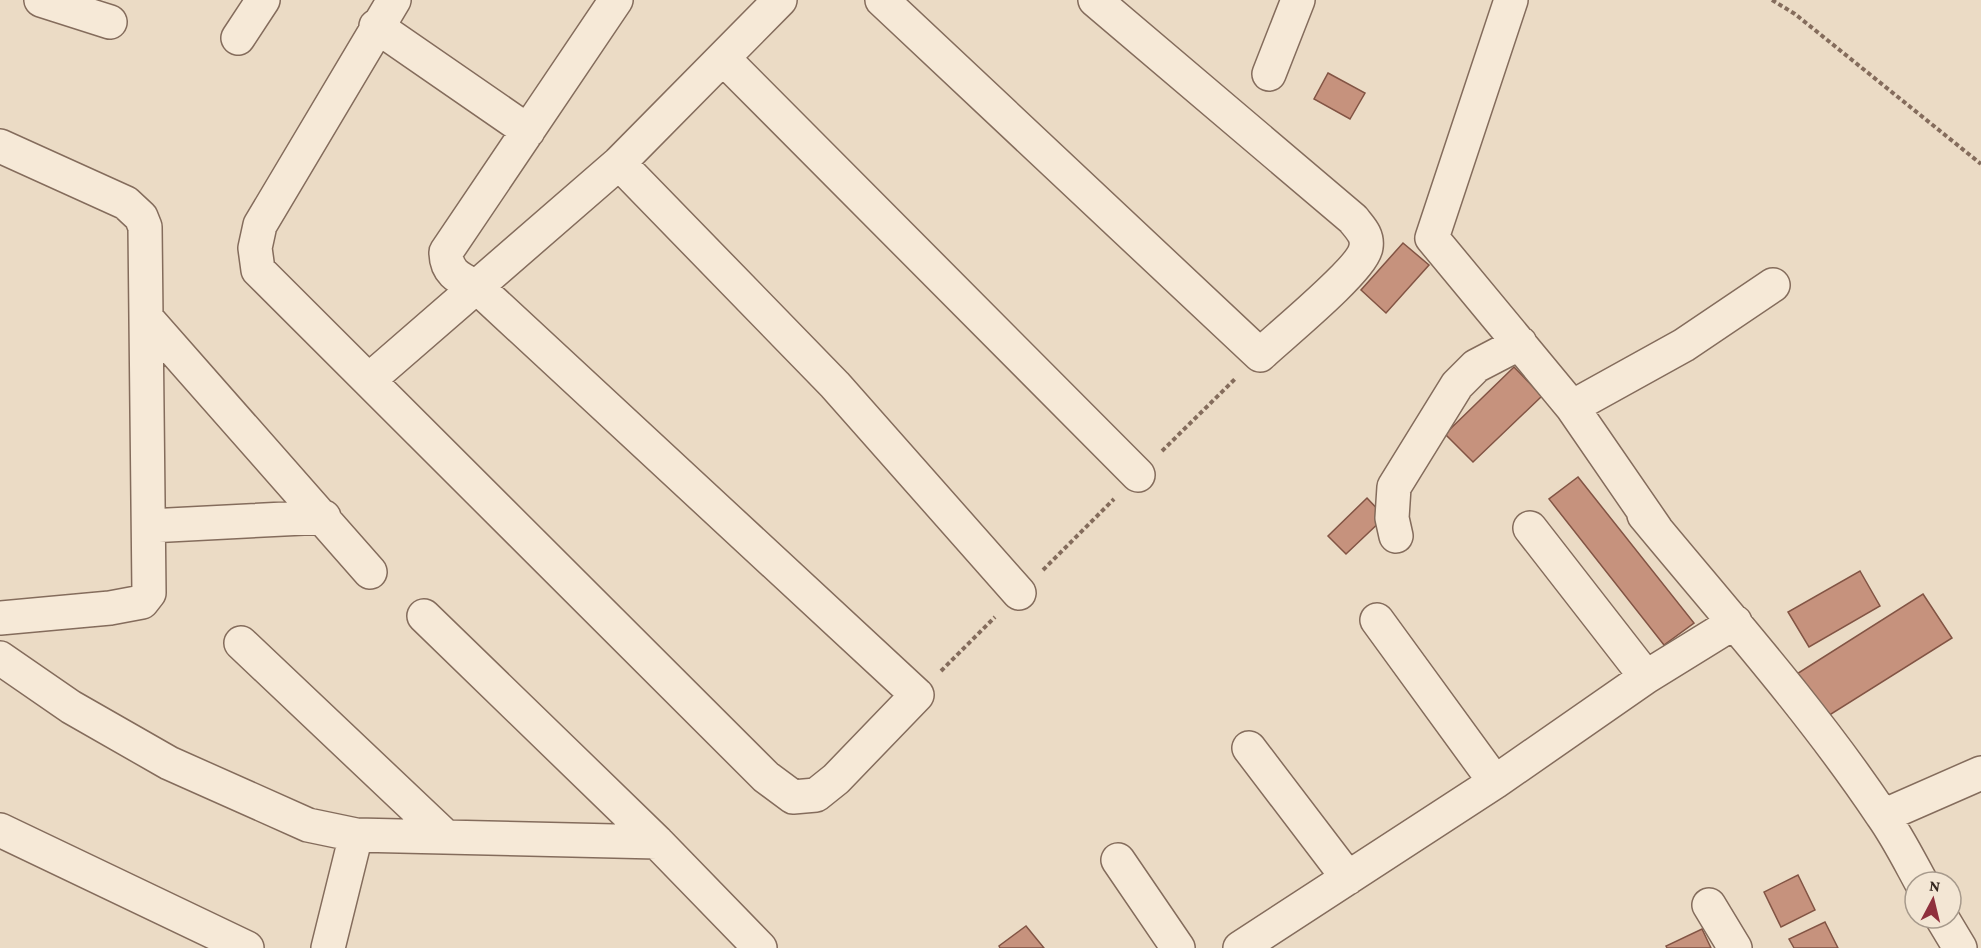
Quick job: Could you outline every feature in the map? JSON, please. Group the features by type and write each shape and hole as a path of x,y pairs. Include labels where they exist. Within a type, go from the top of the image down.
{"street":[{"path":"41,0 110,22"},
{"path":"238,38 263,0"},
{"path":"528,131 385,13 260,225 255,248 258,270 766,777 793,797 816,795 917,695 478,288 453,275 446,263 446,252 528,131 616,0"},
{"path":"369,381 619,163 780,0"},
{"path":"882,0 1260,355 1356,266 1367,245 1365,233 1353,219 1095,0"},
{"path":"1269,74 1298,0"},
{"path":"1511,0 1432,238 1572,407 1650,522 1735,622 1883,816 1915,870"},
{"path":"723,58 1138,475"},
{"path":"0,146 126,203 141,217 147,245 149,526 149,593 142,602 111,608 0,618"},
{"path":"619,163 835,385 1019,593"},
{"path":"1572,407 1684,345 1773,285"},
{"path":"148,320 324,517 370,572"},
{"path":"1396,536 1392,518 1394,487 1457,384 1476,366 1520,343"},
{"path":"149,526 324,517"},
{"path":"1530,528 1646,676"},
{"path":"424,616 657,842 760,948"},
{"path":"1377,620 1495,782"},
{"path":"1240,948 1495,782 1646,676 1735,622"},
{"path":"241,643 446,837"},
{"path":"0,658 71,707 169,763 308,825 356,835 657,842"},
{"path":"1250,748 1348,878"},
{"path":"1883,816 1981,773"},
{"path":"0,830 247,948"},
{"path":"328,948 356,835"},
{"path":"1118,860 1178,948"},
{"path":"1709,905 1735,948"},
{"path":"1949,930 1960,948"}],"path":[{"path":"1772,0 1795,15 1981,164"},
{"path":"917,695 1260,355"}],"building":[{"path":"1328,73 1365,93 1350,119 1314,99"},
{"path":"1403,243 1429,265 1386,313 1361,290"},
{"path":"1514,367 1542,396 1473,462 1445,434"},
{"path":"1578,477 1694,623 1664,645 1549,499"},
{"path":"1367,498 1385,517 1346,554 1328,536"},
{"path":"1860,571 1880,606 1809,647 1788,612"},
{"path":"1923,594 1952,638 1820,721 1792,677"},
{"path":"1798,875 1815,910 1781,927 1764,892"},
{"path":"1825,922 1838,948 1794,948 1789,939"},
{"path":"1026,926 1044,948 1000,948 999,946"},
{"path":"1702,929 1711,948 1667,948 1666,946"}]}
